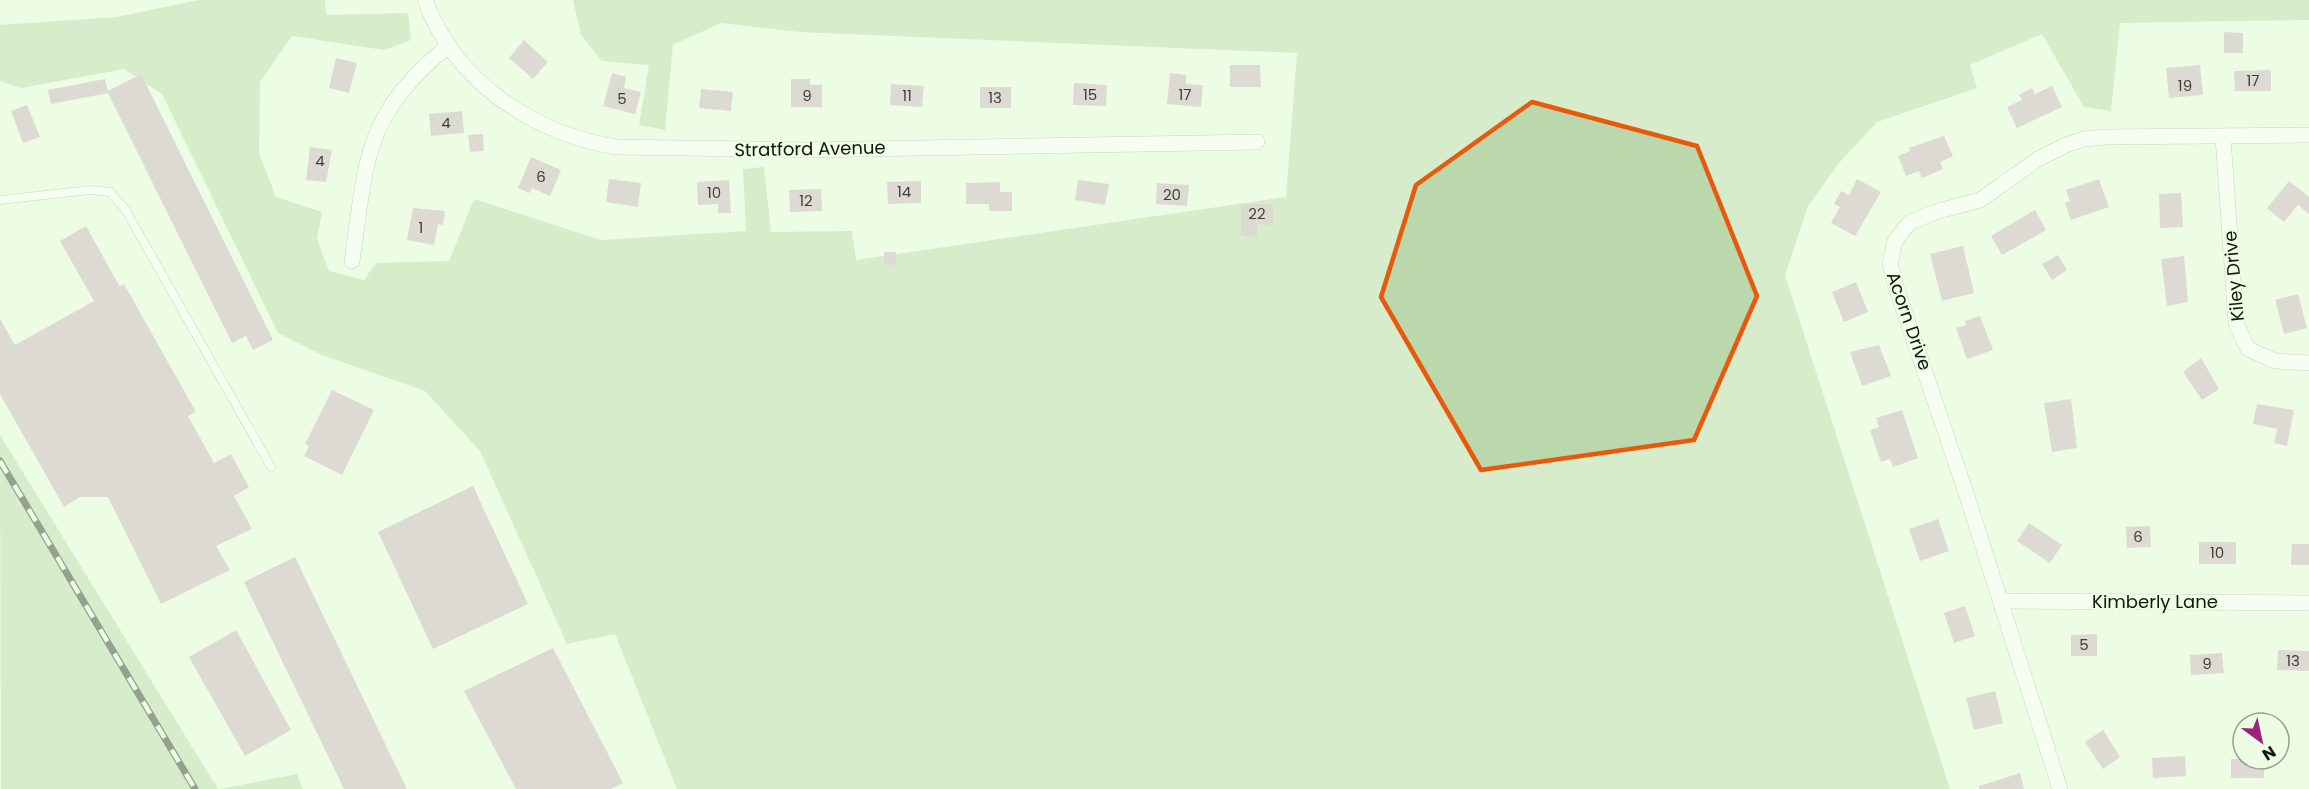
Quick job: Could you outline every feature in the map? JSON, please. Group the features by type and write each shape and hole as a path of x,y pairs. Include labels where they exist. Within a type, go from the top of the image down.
{"street":[{"name":"Stratford Avenue","path":"425,0 448,46 479,82 517,110 567,135 616,147 806,150 1257,142"},
{"path":"352,261 366,167 376,131 399,92 448,46"},
{"name":"Acorn Drive","path":"2060,789 2002,601 1919,348 1896,287 1890,263 1895,241 1909,223 1935,212 1980,200 2038,159 2084,139 2309,135"},
{"name":"Kiley Drive","path":"2223,137 2236,323 2248,349 2275,361 2309,363"},
{"name":"Kimberly Lane","path":"2002,601 2309,603"}],"lane":[{"path":"0,200 90,190 110,192 125,209 176,303 271,467"}],"highlighted area":[{"path":"1532,102 1697,146 1757,296 1694,440 1481,470 1381,297 1416,185"}],"green space":[{"path":"199,0 325,0 326,15 408,13 411,40 384,50 292,36 260,82 259,153 276,197 322,212 317,239 329,271 364,280 376,263 449,261 474,199 601,240 746,231 743,169 764,167 771,232 852,231 856,260 1286,197 1297,53 799,32 721,23 673,45 665,130 639,125 649,65 602,61 581,35 573,0 2309,0 2309,20 2120,23 2111,111 2084,107 2042,34 1970,65 1977,88 1877,122 1839,163 1808,206 1785,275 1950,789 677,789 615,634 567,644 480,451 425,391 322,355 278,333 162,94 124,69 21,88 0,81 0,25 116,17"},
{"path":"0,435 218,789 1,789"},
{"path":"297,774 303,789 219,789"}],"building":[{"path":"2224,32 2243,33 2243,53 2224,53"},
{"path":"524,40 548,62 533,79 509,58"},
{"path":"336,58 357,63 349,93 329,88"},
{"path":"1230,65 1260,65 1261,87 1230,87"},
{"path":"2200,65 2203,95 2169,98 2166,68"},
{"path":"2271,70 2271,91 2235,91 2234,71"},
{"path":"612,73 626,77 624,88 641,92 635,114 603,106"},
{"path":"1170,73 1186,75 1186,84 1203,85 1201,107 1167,104"},
{"path":"141,74 273,340 253,350 246,336 232,343 108,93 51,104 48,90 105,79 108,91"},
{"path":"791,79 810,79 810,85 822,85 822,107 791,107"},
{"path":"1074,83 1107,85 1106,106 1073,105"},
{"path":"891,84 924,86 922,107 890,105"},
{"path":"2052,86 2062,107 2017,128 2007,107 2022,100 2019,95 2032,88 2035,94"},
{"path":"980,87 1011,87 1011,108 980,108"},
{"path":"701,89 733,92 731,111 699,108"},
{"path":"27,105 40,137 23,143 11,111"},
{"path":"462,111 464,133 431,136 429,114"},
{"path":"483,134 484,151 470,152 468,135"},
{"path":"1944,136 1953,156 1940,162 1943,169 1922,178 1919,171 1906,176 1898,156 1910,151 1909,148"},
{"path":"310,147 332,150 326,182 306,180"},
{"path":"531,157 561,170 550,196 532,188 530,193 518,188"},
{"path":"609,179 641,183 638,207 606,202"},
{"path":"1857,179 1881,192 1855,236 1831,223 1840,207 1834,204 1841,191 1849,195"},
{"path":"2099,179 2109,207 2071,220 2065,203 2070,201 2066,190"},
{"path":"729,180 731,213 718,213 718,204 698,205 697,182"},
{"path":"1078,180 1109,184 1105,205 1075,200"},
{"path":"921,181 921,203 888,204 887,182"},
{"path":"2289,181 2309,197 2309,214 2298,205 2284,222 2267,208"},
{"path":"1000,182 1000,192 1012,192 1012,211 989,211 989,204 966,204 966,183"},
{"path":"1157,183 1189,185 1187,206 1156,204"},
{"path":"821,189 822,211 790,212 789,190"},
{"path":"2181,193 2183,227 2160,228 2159,194"},
{"path":"1241,204 1273,204 1273,225 1257,224 1257,237 1241,236"},
{"path":"413,208 445,211 443,225 438,224 434,245 407,240"},
{"path":"2035,210 2046,230 2002,255 1991,236"},
{"path":"86,226 120,287 124,284 196,412 188,416 214,463 231,454 249,487 234,496 252,529 216,546 230,570 161,604 108,497 80,497 64,507 0,394 0,319 15,345 94,301 60,241"},
{"path":"1963,246 1974,293 1942,301 1930,254"},
{"path":"884,252 896,252 896,265 884,264"},
{"path":"2058,255 2067,270 2052,280 2042,264"},
{"path":"2184,256 2188,302 2167,306 2161,259"},
{"path":"1856,282 1868,312 1844,322 1832,292"},
{"path":"2298,294 2307,328 2284,334 2275,300"},
{"path":"1980,316 1993,350 1967,359 1956,328 1966,325 1965,321"},
{"path":"1879,345 1891,376 1862,386 1850,352"},
{"path":"2201,358 2219,389 2202,400 2183,372"},
{"path":"332,390 374,410 342,475 304,456 309,446 305,444"},
{"path":"2071,399 2077,448 2052,452 2044,403"},
{"path":"2257,404 2294,410 2287,446 2274,443 2277,429 2253,424"},
{"path":"1902,410 1918,458 1893,467 1890,459 1881,462 1870,430 1879,427 1876,418"},
{"path":"473,486 528,604 433,649 378,532"},
{"path":"1938,519 1949,551 1920,561 1909,529"},
{"path":"2029,523 2062,545 2050,563 2017,541"},
{"path":"2150,526 2151,547 2127,548 2126,527"},
{"path":"2199,542 2236,542 2236,564 2199,564"},
{"path":"2292,544 2309,544 2309,565 2291,565"},
{"path":"295,557 407,789 344,789 244,582"},
{"path":"1965,606 1975,636 1954,643 1944,613"},
{"path":"236,630 291,730 245,756 189,657"},
{"path":"2097,634 2097,656 2071,656 2071,635"},
{"path":"553,648 623,783 611,789 516,789 464,691"},
{"path":"2278,650 2309,651 2309,671 2277,670"},
{"path":"2222,653 2224,673 2191,675 2190,655"},
{"path":"1995,691 2003,723 1974,730 1966,698"},
{"path":"2103,730 2120,757 2103,769 2085,742"},
{"path":"2185,756 2186,776 2153,778 2152,758"},
{"path":"2231,771 2264,771 2264,778 2231,778"},
{"path":"2020,773 2024,789 1979,789 1979,786"}],"railway":[{"path":"0,461 195,789"}]}
